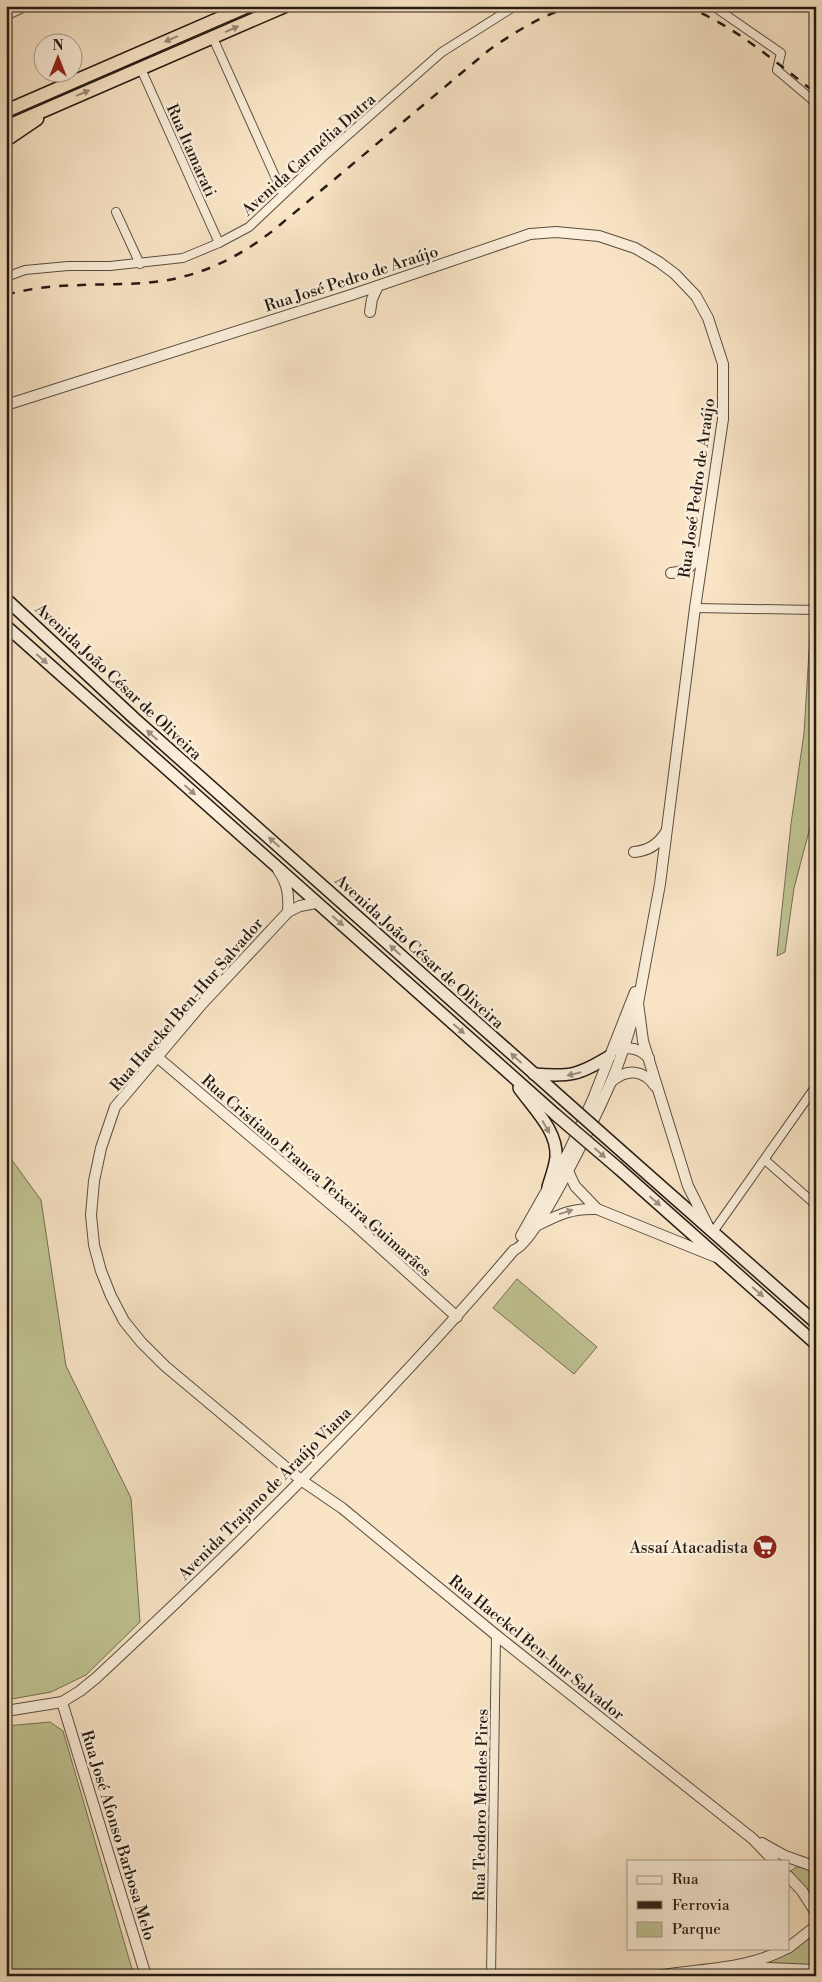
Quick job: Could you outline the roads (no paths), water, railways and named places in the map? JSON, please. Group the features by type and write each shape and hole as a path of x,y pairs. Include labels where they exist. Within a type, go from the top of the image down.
{"highway":[{"path":"6,111 248,6"},
{"path":"6,127 285,6"},
{"path":"6,140 62,102"}],"main road":[{"name":"Avenida João César de Oliveira","path":"6,599 134,719 816,1323"},
{"name":"Avenida João César de Oliveira","path":"6,626 816,1344"},
{"path":"6,640 20,640"},
{"path":"534,1074 559,1076 574,1074 590,1068 610,1056"},
{"path":"509,1072 546,1124 552,1138 556,1156 548,1187"},
{"path":"722,1260 725,1253 729,1250 734,1251"}],"street":[{"path":"6,16 27,6"},
{"name":"Avenida Carmélia Dutra","path":"6,277 25,270 140,264 183,258 218,243 248,227 442,52 515,6"},
{"path":"713,6 781,53 777,70 816,103"},
{"path":"213,38 283,194"},
{"name":"Rua Itamarati","path":"141,69 218,243"},
{"path":"116,212 140,264"},
{"name":"Rua José Pedro de Araújo","path":"6,405 378,286 530,234 556,232 599,236 635,248 675,274 696,296 708,318 723,364 723,419 695,608 660,884 638,1003 643,1041 688,1186 711,1230"},
{"path":"370,312 372,299 378,286"},
{"path":"671,572 683,572 693,564 704,546"},
{"path":"695,608 816,610"},
{"path":"634,852 643,851 655,846 667,829"},
{"path":"274,865 284,878 289,894 288,912"},
{"name":"Rua Haeckel Ben-Hur Salvador","path":"301,1480 165,1366 141,1342 124,1321 101,1271 94,1244 91,1215 94,1181 115,1107 156,1056 288,912 300,906 316,902"},
{"name":"Rua José Pedro de Araújo","path":"636,988 643,972"},
{"name":"Avenida Trajano de Araújo Viana","path":"6,1712 62,1702 80,1691 116,1660 301,1480 457,1317 514,1250 569,1151 610,1056 636,988"},
{"name":"Avenida Trajano de Araújo Viana","path":"514,1250 520,1247 538,1225 568,1171 612,1081 638,1003"},
{"path":"610,1056 624,1049 631,1048 642,1051 649,1058"},
{"name":"Rua Cristiano Franca Teixeira Guimarães","path":"156,1056 354,1224 457,1317"},
{"path":"612,1081 620,1074 634,1072 647,1076 658,1090"},
{"path":"711,1230 813,1097 816,1086"},
{"path":"580,1127 568,1171 575,1186 598,1209"},
{"path":"765,1160 816,1205"},
{"path":"670,1194 682,1194 688,1186"},
{"name":"Avenida Trajano de Araújo Viana","path":"538,1225 566,1211 582,1208 598,1209 722,1260"},
{"name":"Rua Haeckel Ben-hur Salvador","path":"301,1480 342,1508 496,1635 753,1838 773,1860"},
{"name":"Rua Teodoro Mendes Pires","path":"491,1976 496,1635"},
{"name":"Rua José Afonso Barbosa Melo","path":"62,1702 146,1976"},
{"name":"Rua Haeckel Ben-hur Salvador","path":"753,1838 802,1863 816,1867"},
{"path":"790,1869 802,1863"},
{"path":"790,1878 802,1891 816,1913"},
{"path":"790,1946 816,1926"},
{"path":"656,1976 726,1967 763,1958 783,1950"},
{"path":"726,1967 816,1970"}],"railway":[{"path":"6,295 57,286 161,281 196,273 229,259 275,229 489,50 529,25 550,14 573,6"},
{"path":"685,6 720,23 737,34 816,93"}],"place":[{"name":"Assaí Atacadista","path":"765,1547"}]}
